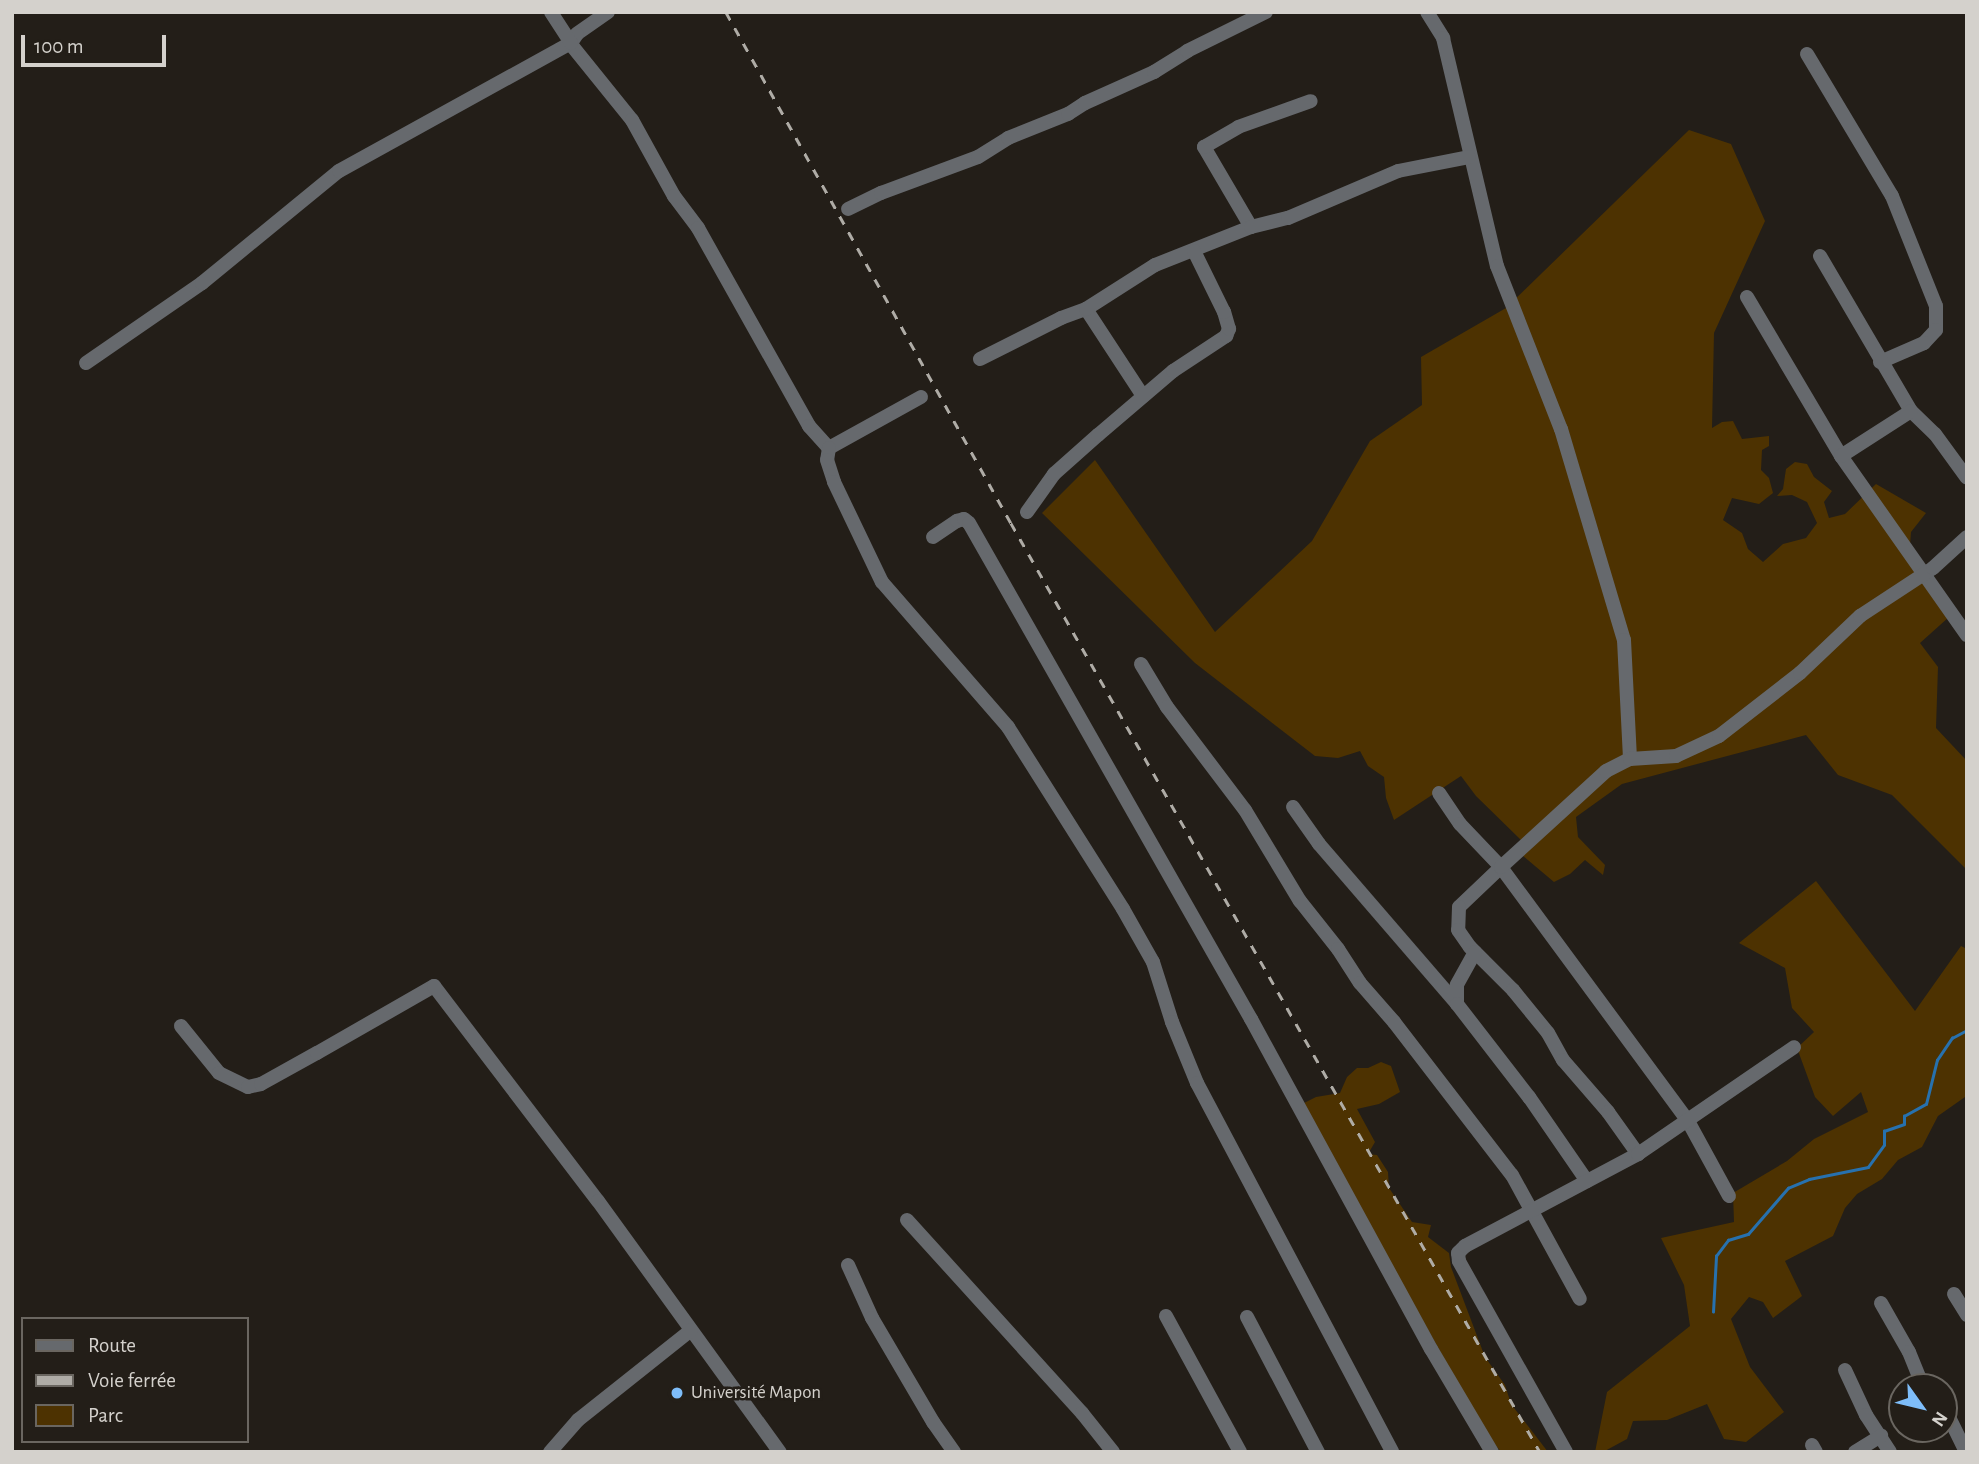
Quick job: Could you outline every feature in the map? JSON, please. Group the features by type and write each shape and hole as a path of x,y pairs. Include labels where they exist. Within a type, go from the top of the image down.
{"street":[{"path":"551,12 571,43 632,120 674,196 698,228 809,426 829,448"},
{"path":"86,363 202,283 339,171 571,43 578,34 608,12"},
{"path":"848,209 881,193 978,157 1008,138 1068,114 1266,12"},
{"path":"1427,12 1443,38 1469,157 1497,266 1561,429 1624,640 1630,759"},
{"path":"1807,54 1892,196 1937,306 1934,333 1922,344 1880,362"},
{"path":"1251,227 1205,147 1248,123 1311,101"},
{"path":"980,359 1061,318 1086,309 1155,265 1251,227 1288,218 1398,171 1469,157"},
{"path":"1027,512 1054,474 1143,396 1228,332 1224,312 1194,251"},
{"path":"1820,256 1911,411 1935,434 1967,478"},
{"path":"1747,297 1841,456 1967,635"},
{"path":"1086,309 1143,396"},
{"path":"829,448 921,397"},
{"path":"1841,456 1911,411"},
{"path":"829,448 827,460 834,482 875,571 1008,727 1153,962 1172,1022 1197,1083 1392,1452"},
{"path":"933,537 957,521 964,519 969,523 1244,1007 1431,1349 1492,1452"},
{"path":"1638,1154 1608,1112 1563,1060 1548,1033 1458,930 1456,911 1606,771 1630,759 1676,756 1719,736 1800,673 1860,616 1924,574 1967,537"},
{"path":"1141,664 1167,707 1256,826 1300,901 1324,930 1360,983 1394,1022 1512,1175 1580,1299"},
{"path":"1439,793 1460,824 1501,867 1688,1121 1729,1196"},
{"path":"1293,807 1320,844 1457,1004 1529,1097 1587,1181"},
{"path":"1457,1004 1457,985 1475,952"},
{"path":"181,1026 219,1073 248,1087 261,1084 434,986 598,1201 780,1452"},
{"path":"1566,1452 1459,1261 1458,1253 1465,1246 1638,1154 1742,1080 1794,1047"},
{"path":"907,1220 1083,1413 1113,1452"},
{"path":"848,1265 872,1318 933,1422 954,1452"},
{"path":"1954,1294 1967,1315"},
{"path":"1881,1303 1918,1373"},
{"path":"1166,1317 1240,1452"},
{"path":"1247,1317 1318,1452"},
{"path":"550,1452 578,1420 691,1330"},
{"path":"1845,1370 1866,1415 1890,1452"},
{"path":"1855,1452 1881,1436"},
{"path":"1958,1436 1966,1452"}],"green space":[{"path":"1689,130 1731,144 1765,221 1714,333 1712,428 1722,422 1733,421 1742,439 1769,436 1769,446 1762,450 1761,470 1769,478 1773,493 1759,504 1732,498 1723,520 1742,533 1748,549 1763,562 1783,544 1806,538 1817,523 1807,502 1792,495 1777,496 1783,489 1786,469 1795,462 1807,464 1814,477 1832,491 1824,502 1829,518 1845,514 1876,484 1926,513 1911,532 1909,559 1949,617 1920,643 1938,667 1936,728 1967,761 1967,870 1892,795 1838,775 1806,735 1622,784 1576,817 1578,837 1605,865 1603,875 1585,860 1570,874 1554,882 1522,855 1523,842 1476,796 1461,776 1394,820 1386,798 1384,777 1368,766 1360,751 1338,758 1315,756 1195,663 1042,513 1095,460 1215,632 1312,541 1370,441 1422,405 1421,357 1506,308"},
{"path":"1816,881 1915,1011 1961,946 1967,949 1965,1097 1938,1116 1922,1147 1898,1160 1882,1179 1857,1194 1845,1208 1833,1236 1785,1261 1802,1296 1773,1318 1763,1302 1749,1297 1731,1319 1750,1367 1784,1412 1746,1442 1724,1439 1707,1404 1667,1420 1633,1421 1627,1439 1603,1452 1595,1452 1607,1392 1690,1326 1684,1285 1661,1238 1734,1222 1733,1193 1787,1161 1814,1139 1868,1112 1861,1092 1833,1116 1815,1097 1797,1048 1814,1032 1792,1008 1785,968 1739,943"},
{"path":"1381,1062 1391,1066 1400,1092 1379,1104 1357,1109 1375,1142 1368,1154 1377,1155 1388,1172 1389,1188 1412,1222 1431,1225 1428,1237 1449,1253 1451,1267 1485,1357 1505,1385 1511,1404 1548,1452 1501,1452 1484,1430 1302,1104 1316,1097 1340,1093 1347,1077 1357,1068 1368,1068"}],"waterway":[{"path":"1713,1312 1716,1256 1728,1240 1748,1234 1788,1188 1809,1179 1868,1167 1884,1145 1884,1131 1904,1124 1904,1116 1926,1104 1937,1060 1952,1038 1967,1030"}],"railway":[{"path":"726,12 1011,523 1540,1452"}],"place":[{"name":"Université Mapon","path":"677,1393"}]}
